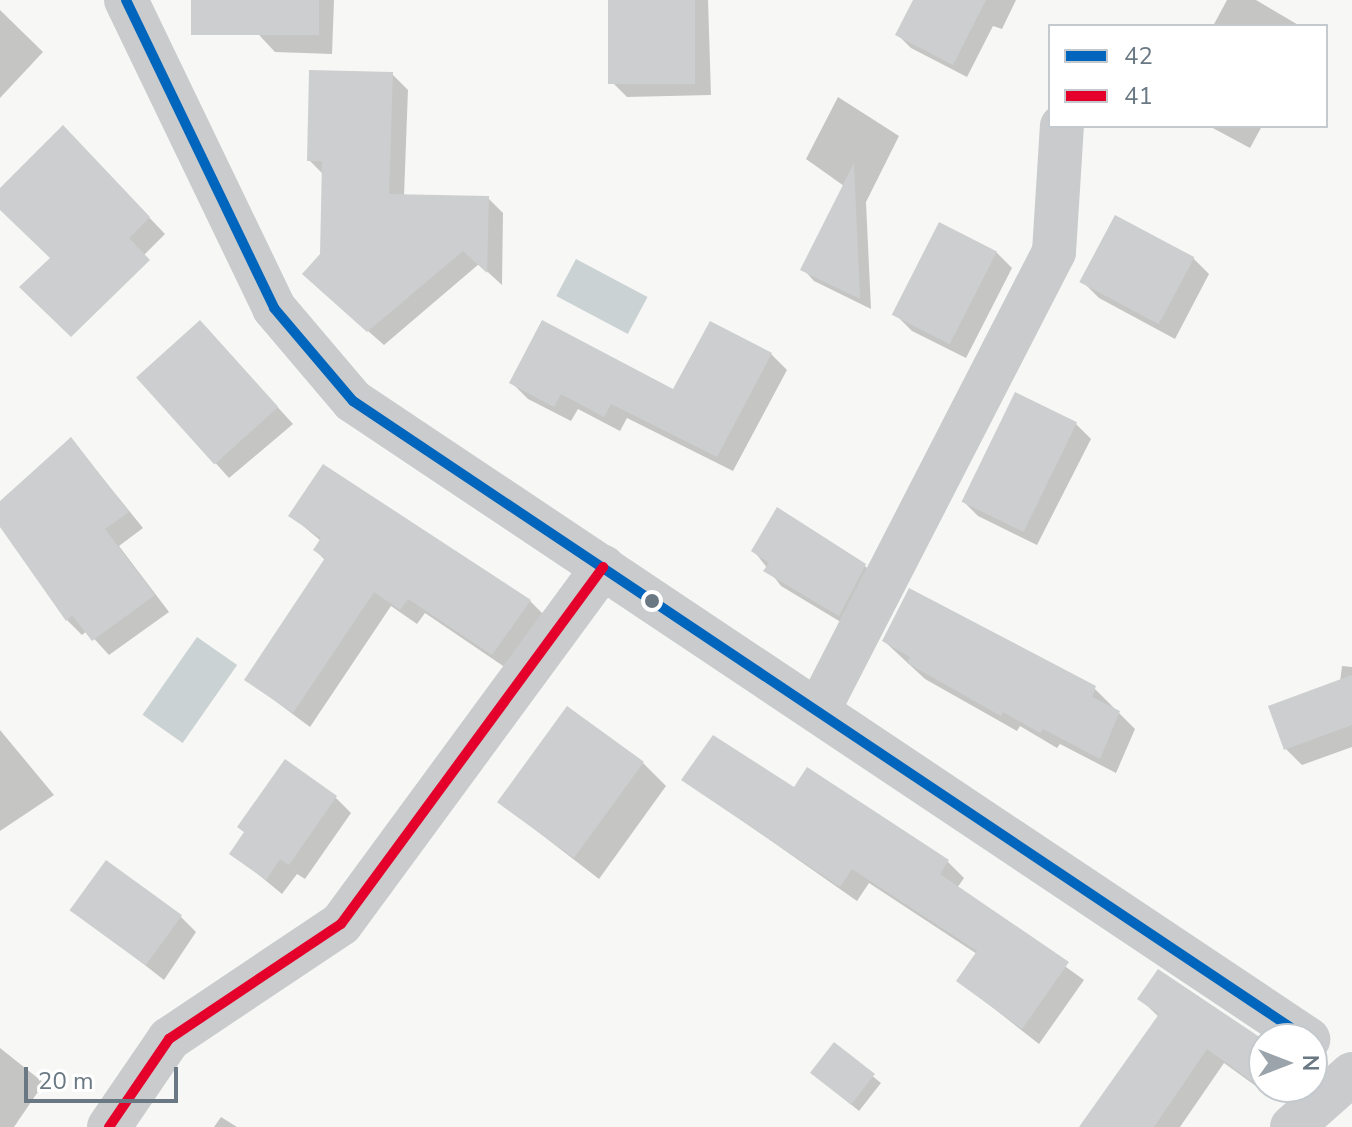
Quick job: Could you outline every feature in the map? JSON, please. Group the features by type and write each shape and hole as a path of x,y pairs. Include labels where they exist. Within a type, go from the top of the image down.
{"street":[{"path":"126,0 274,308 353,401 819,709 1285,1023"},
{"path":"819,709 1054,252 1062,128"},
{"path":"109,1127 169,1039 341,924 603,567"},
{"path":"1292,1127 1352,1071 1328,1053"}],"shaded area":[{"path":"576,259 648,297 628,334 556,296"},
{"path":"197,637 237,665 183,743 143,715"}],"building":[{"path":"191,0 319,0 319,35 191,35"},
{"path":"608,0 695,0 695,84 608,84"},
{"path":"913,0 986,0 953,65 895,35"},
{"path":"309,70 393,72 389,194 489,196 487,273 463,251 367,332 302,274 320,254 322,161 307,161"},
{"path":"63,125 150,217 129,238 150,260 71,337 19,287 50,258 0,210 0,188"},
{"path":"854,163 860,299 800,270"},
{"path":"1115,215 1194,257 1159,324 1079,282"},
{"path":"939,222 997,252 950,344 892,315"},
{"path":"200,320 278,407 214,464 136,378"},
{"path":"542,320 673,389 710,321 772,353 717,457 611,404 604,417 561,394 554,407 509,383"},
{"path":"1015,392 1077,422 1024,532 962,502"},
{"path":"71,437 129,512 105,529 155,595 92,641 72,615 66,621 0,527 0,501"},
{"path":"323,464 531,600 492,655 408,599 400,610 374,592 293,713 244,680 325,558 313,550 321,538 288,516"},
{"path":"777,507 866,564 839,616 763,571 769,563 751,551"},
{"path":"909,588 1096,686 1092,697 1120,711 1100,759 1043,729 1040,733 1003,712 1001,716 907,663 910,657 882,641"},
{"path":"1352,675 1352,725 1284,750 1268,706"},
{"path":"567,706 644,762 574,858 497,802"},
{"path":"713,735 794,787 807,767 949,860 940,874 1069,962 1022,1029 956,981 977,951 852,869 840,887 681,780"},
{"path":"285,759 337,796 289,865 280,859 266,880 229,854 244,832 237,827"},
{"path":"106,860 182,915 146,965 70,910"},
{"path":"1158,969 1248,1029 1248,1078 1207,1049 1154,1127 1079,1127 1159,1014 1137,999"},
{"path":"834,1042 875,1074 851,1105 810,1073"}],"transit line":[{"name":"42","path":"126,0 274,308 353,401 1284,1023"},
{"name":"41","path":"109,1127 169,1039 341,924 603,567"}]}
